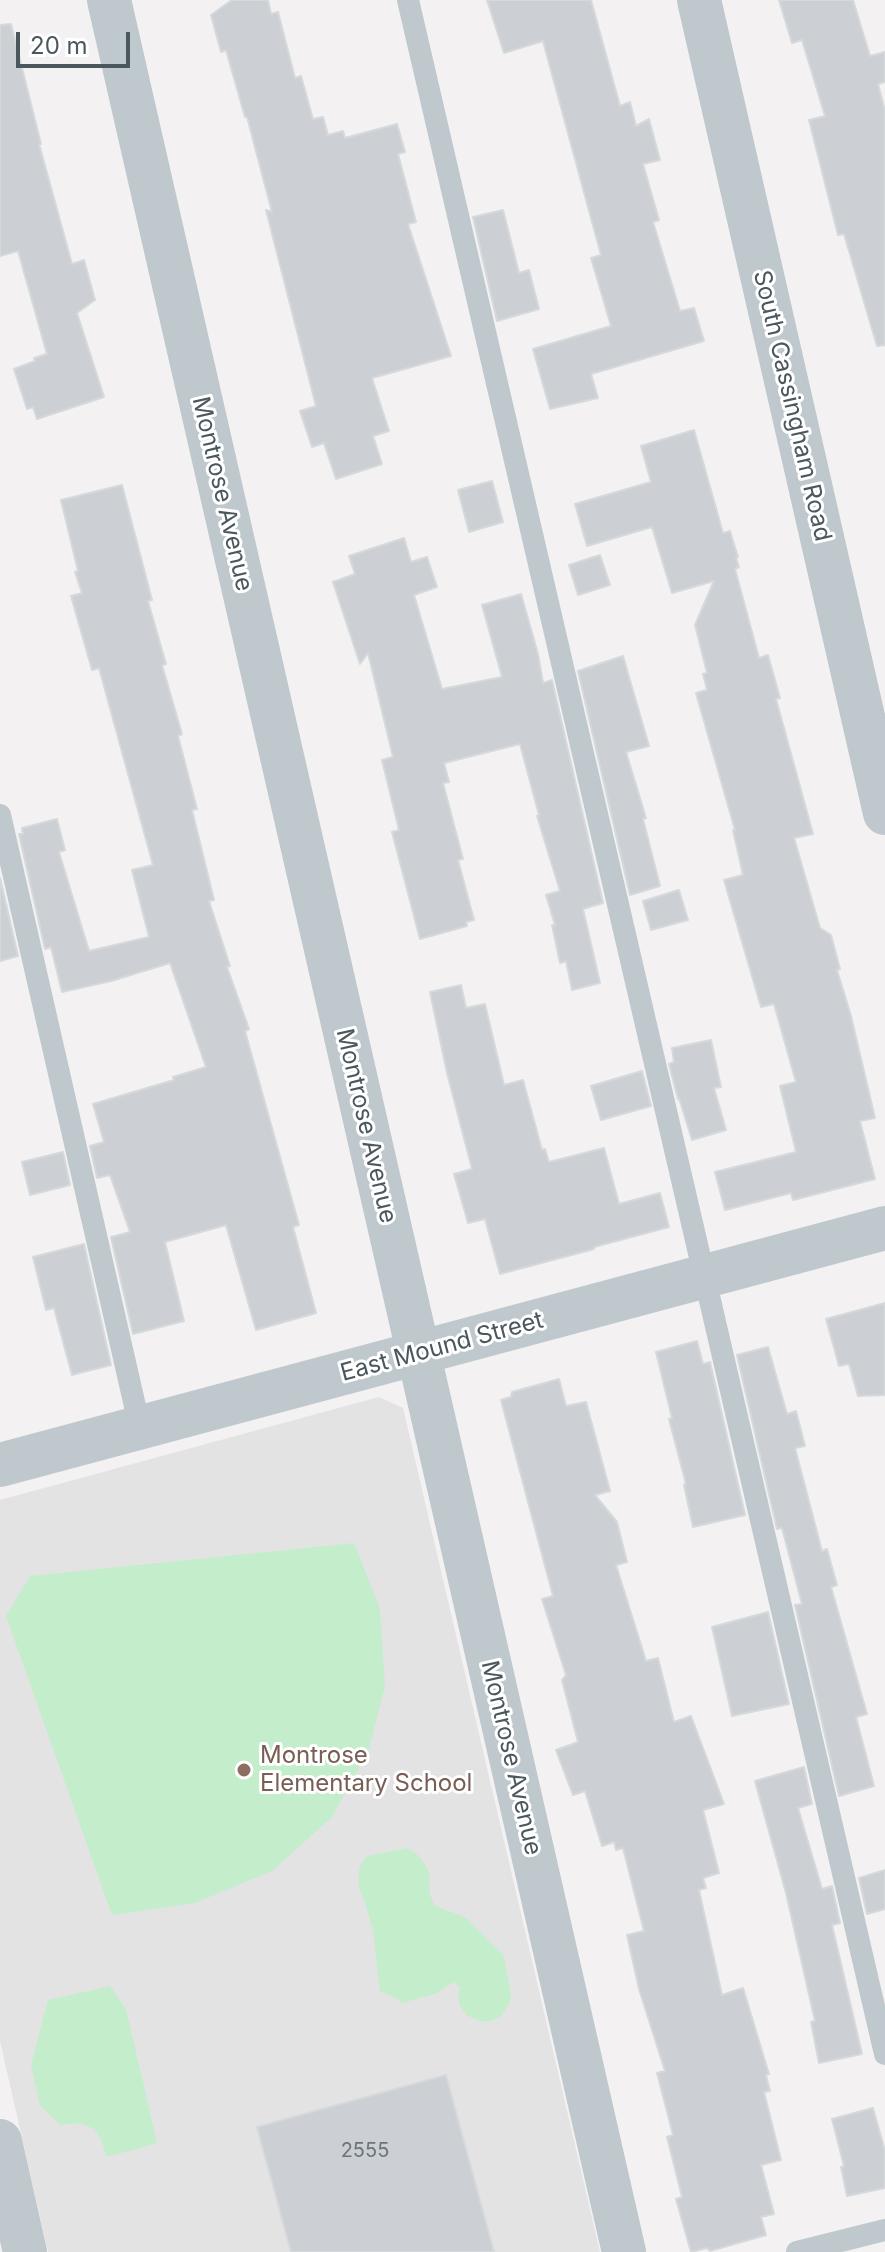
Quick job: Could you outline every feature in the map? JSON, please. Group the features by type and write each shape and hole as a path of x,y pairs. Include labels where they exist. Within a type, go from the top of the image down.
{"street":[{"name":"Montrose Avenue","path":"109,0 624,2252"},
{"name":"South Cassingham Road","path":"699,0 885,813"},
{"name":"East Mound Street","path":"0,1465 885,1228"},
{"path":"0,2141 25,2252"}],"lane":[{"path":"408,0 885,2054"},
{"path":"0,815 140,1428"},
{"path":"797,2252 885,2230"}],"shaded area":[{"name":"Montrose Elementary School","path":"379,1397 403,1408 600,2252 48,2252 0,2041 0,1500"}],"green space":[{"path":"354,1543 380,1609 385,1686 369,1749 332,1817 272,1871 195,1903 112,1915 6,1616 30,1576"},
{"path":"407,1848 418,1855 426,1866 430,1895 435,1906 465,1917 504,1956 511,1995 501,2016 491,2021 480,2021 468,2016 458,1999 460,1987 454,1982 437,1993 402,2003 380,1992 373,1931 359,1888 360,1866 367,1856"},
{"path":"110,1986 126,2009 157,2143 107,2157 94,2129 80,2123 60,2125 40,2105 31,2065 48,2000"}],"building":[{"path":"232,0 268,0 271,14 278,12 295,78 301,76 313,119 323,117 328,135 343,131 345,138 397,124 405,152 398,154 416,222 408,224 451,356 372,378 389,431 373,436 382,464 336,479 324,443 312,447 300,411 316,406 266,210 272,212 247,117 226,50 221,52 211,15"},
{"path":"487,0 591,0 620,106 630,102 636,126 649,119 660,160 643,164 659,220 653,222 680,311 694,308 704,341 591,374 598,398 550,409 533,349 611,326 591,258 601,255 543,41 504,53"},
{"path":"779,0 853,0 870,56 885,52 885,82 878,84 885,111 885,345 877,346 844,234 838,235 809,120 825,116 802,40 792,43"},
{"path":"11,24 39,144 72,264 84,260 95,300 77,313 104,397 37,419 33,407 27,409 14,369 47,354 18,251 0,256 0,25"},
{"path":"503,210 519,273 529,270 539,309 497,321 473,217"},
{"path":"694,430 723,533 730,531 738,557 739,567 735,569 759,658 768,655 780,698 776,699 813,834 794,838 820,928 831,935 875,1118 860,1121 875,1179 793,1200 791,1193 725,1210 715,1172 796,1152 780,1086 796,1082 774,1004 761,1007 724,880 743,875 735,830 696,693 707,690 703,674 707,673 695,625 714,581 672,593 652,527 587,546 575,504 651,482 641,446"},
{"path":"492,481 503,522 469,532 458,490"},
{"path":"122,485 152,600 148,601 166,664 162,665 182,734 178,736 197,809 192,810 214,900 209,901 230,966 227,967 249,1029 245,1031 299,1225 293,1227 316,1313 256,1330 226,1225 165,1242 184,1321 133,1334 111,1237 130,1232 110,1175 97,1178 90,1146 104,1142 93,1104 206,1067 170,963 62,992 51,947 45,949 19,834 23,834 22,828 57,819 65,850 59,852 89,951 149,937 132,870 153,865 99,668 92,670 71,596 82,593 61,500"},
{"path":"404,538 411,562 427,557 437,587 414,595 442,689 502,677 482,605 521,594 543,683 552,680 603,903 583,909 600,983 572,990 566,961 560,963 552,925 555,925 546,895 560,891 537,816 520,744 444,763 449,782 443,783 463,859 458,860 474,920 466,922 467,926 420,939 392,832 399,830 382,760 393,757 368,653 360,664 333,582 355,574 349,556"},
{"path":"600,555 610,585 578,595 569,565"},
{"path":"623,656 649,746 626,752 646,818 643,819 660,886 630,895 578,671"},
{"path":"0,878 18,956 0,961"},
{"path":"679,890 688,920 651,930 643,901"},
{"path":"461,985 466,1008 485,1004 504,1085 523,1080 542,1150 545,1149 549,1162 604,1148 619,1204 660,1193 669,1227 500,1274 485,1219 468,1223 454,1174 472,1169 430,992"},
{"path":"711,1040 721,1087 714,1088 726,1130 692,1140 669,1064 674,1062 672,1048"},
{"path":"642,1071 651,1106 601,1120 591,1086"},
{"path":"63,1152 70,1185 30,1195 22,1162"},
{"path":"84,1244 111,1365 72,1375 54,1308 46,1310 33,1257"},
{"path":"885,1303 885,1395 858,1396 849,1364 839,1366 826,1319"},
{"path":"697,1341 703,1364 710,1362 745,1515 693,1527 656,1352"},
{"path":"768,1347 787,1414 796,1411 805,1446 795,1448 822,1551 827,1549 837,1585 831,1587 867,1714 856,1717 874,1786 839,1796 795,1605 802,1604 782,1528 777,1529 737,1355"},
{"path":"559,1379 566,1406 586,1402 610,1491 595,1495 617,1522 627,1562 616,1565 646,1661 658,1658 674,1722 691,1716 724,1804 703,1810 719,1873 703,1878 706,1888 699,1890 722,1995 743,1988 769,2074 766,2075 770,2091 764,2092 781,2160 761,2165 774,2214 761,2217 766,2235 710,2251 707,2248 691,2252 676,2199 682,2197 667,2137 673,2135 657,2073 665,2071 639,1989 627,1935 644,1931 623,1848 616,1850 614,1842 602,1846 585,1791 573,1795 556,1750 578,1742 562,1680 566,1675 542,1599 553,1596 501,1400 511,1397 512,1392"},
{"path":"768,1612 789,1704 732,1716 712,1627"},
{"path":"804,1767 812,1804 798,1808 822,1889 832,1886 840,1923 832,1925 862,2054 819,2063 811,2022 815,2021 786,1893 755,1781"},
{"path":"885,1870 885,1909 867,1914 859,1878"},
{"path":"446,2075 494,2252 291,2252 257,2127"},
{"path":"873,2108 885,2151 885,2188 847,2196 841,2167 844,2166 832,2119"}],"place":[{"name":"Montrose Elementary School","path":"244,1770"}]}
